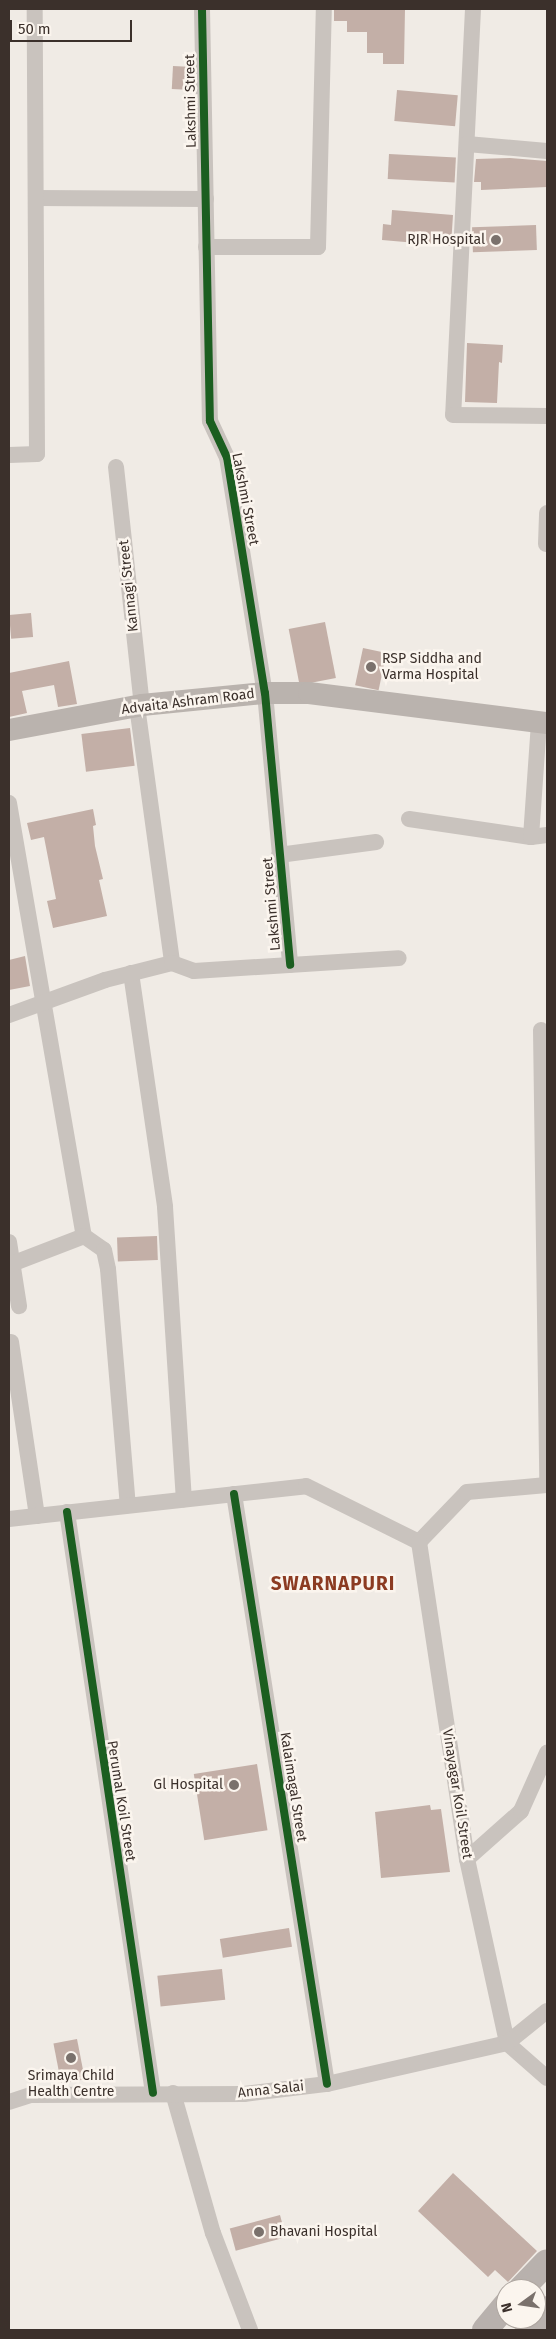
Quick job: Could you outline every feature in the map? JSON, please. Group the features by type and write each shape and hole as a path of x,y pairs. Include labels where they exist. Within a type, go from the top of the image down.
{"main road":[{"path":"531,2279 547,2262"},
{"path":"528,2330 547,2309"},
{"path":"485,2330 496,2317"},
{"path":"537,2330 547,2318"}],"street":[{"path":"9,454 37,454 35,9"},
{"name":"Lakshmi Street","path":"202,9 210,421 227,457 265,693 290,965"},
{"path":"206,247 318,247 324,9"},
{"path":"473,9 454,415 547,416"},
{"path":"467,144 547,150"},
{"path":"36,198 206,199"},
{"name":"Kannagi Street","path":"116,467 139,705 172,963"},
{"path":"546,544 547,513"},
{"name":"Advaita Ashram Road","path":"9,730 139,705 265,693 309,692 543,723"},
{"path":"409,819 539,836 543,723"},
{"path":"9,803 84,1236 104,1250 108,1269 128,1505"},
{"path":"279,855 376,842"},
{"path":"9,1015 130,973 172,963 194,971 399,958"},
{"path":"130,973 165,1207 184,1499"},
{"path":"9,1518 306,1486 419,1542 468,1492 547,1485 541,1030"},
{"path":"11,1265 84,1236"},
{"path":"9,1242 11,1265 19,1306"},
{"path":"11,1342 37,1516"},
{"name":"Kalaimagal Street","path":"234,1494 327,2084"},
{"name":"Perumal Koil Street","path":"67,1512 153,2093"},
{"name":"Vinayagar Koil Street","path":"419,1542 467,1859 507,2043"},
{"path":"467,1859 521,1811 547,1753"},
{"path":"547,2011 507,2043 547,2078"},
{"name":"Anna Salai","path":"9,2102 31,2095 244,2094 327,2084 507,2043"},
{"path":"173,2093 213,2233 250,2330"}],"building":[{"path":"334,9 405,9 404,64 383,64 383,53 367,53 367,32 347,32 347,21 334,21"},
{"path":"173,66 193,67 192,90 172,89"},
{"path":"397,90 458,95 455,126 394,121"},
{"path":"389,154 456,158 455,182 388,179"},
{"path":"510,158 547,161 547,187 481,190 481,182 474,182 476,159"},
{"path":"392,210 453,215 451,246 382,240 383,224 391,225"},
{"path":"536,225 537,250 473,252 472,227"},
{"path":"467,343 503,345 502,363 499,362 497,403 465,402"},
{"path":"31,613 33,637 11,639 9,615"},
{"path":"325,622 336,678 300,685 289,629"},
{"path":"363,648 386,653 379,690 355,685"},
{"path":"69,661 77,704 58,707 54,685 22,691 27,713 9,717 9,673"},
{"path":"130,728 135,766 86,772 81,734"},
{"path":"93,809 96,825 93,826 95,846 103,879 99,880 107,916 53,928 47,901 56,899 44,837 31,840 27,823"},
{"path":"25,956 30,986 9,990 9,960"},
{"path":"157,1236 158,1260 118,1261 117,1237"},
{"path":"257,1764 267,1830 204,1840 194,1774"},
{"path":"430,1805 431,1810 441,1809 450,1872 381,1878 375,1812"},
{"path":"289,1928 292,1947 223,1958 220,1939"},
{"path":"222,1969 225,2000 161,2007 157,1976"},
{"path":"77,2039 85,2079 61,2084 53,2044"},
{"path":"453,2173 537,2251 511,2279 505,2279 495,2270 488,2277 418,2211"},
{"path":"280,2215 286,2237 236,2251 230,2228"}],"cycle path":[{"path":"202,9 210,421 227,457 265,693 290,965"},
{"path":"234,1494 327,2084"},
{"path":"67,1512 153,2093"}],"place":[{"name":"RJR Hospital","path":"496,240"},
{"name":"RSP Siddha and Varma Hospital","path":"371,667"},
{"name":"Gl Hospital","path":"234,1785"},
{"name":"Srimaya Child Health Centre","path":"71,2058"},
{"name":"Bhavani Hospital","path":"259,2232"}],"district":[{"name":"SWARNAPURI","path":"333,1584"}]}
